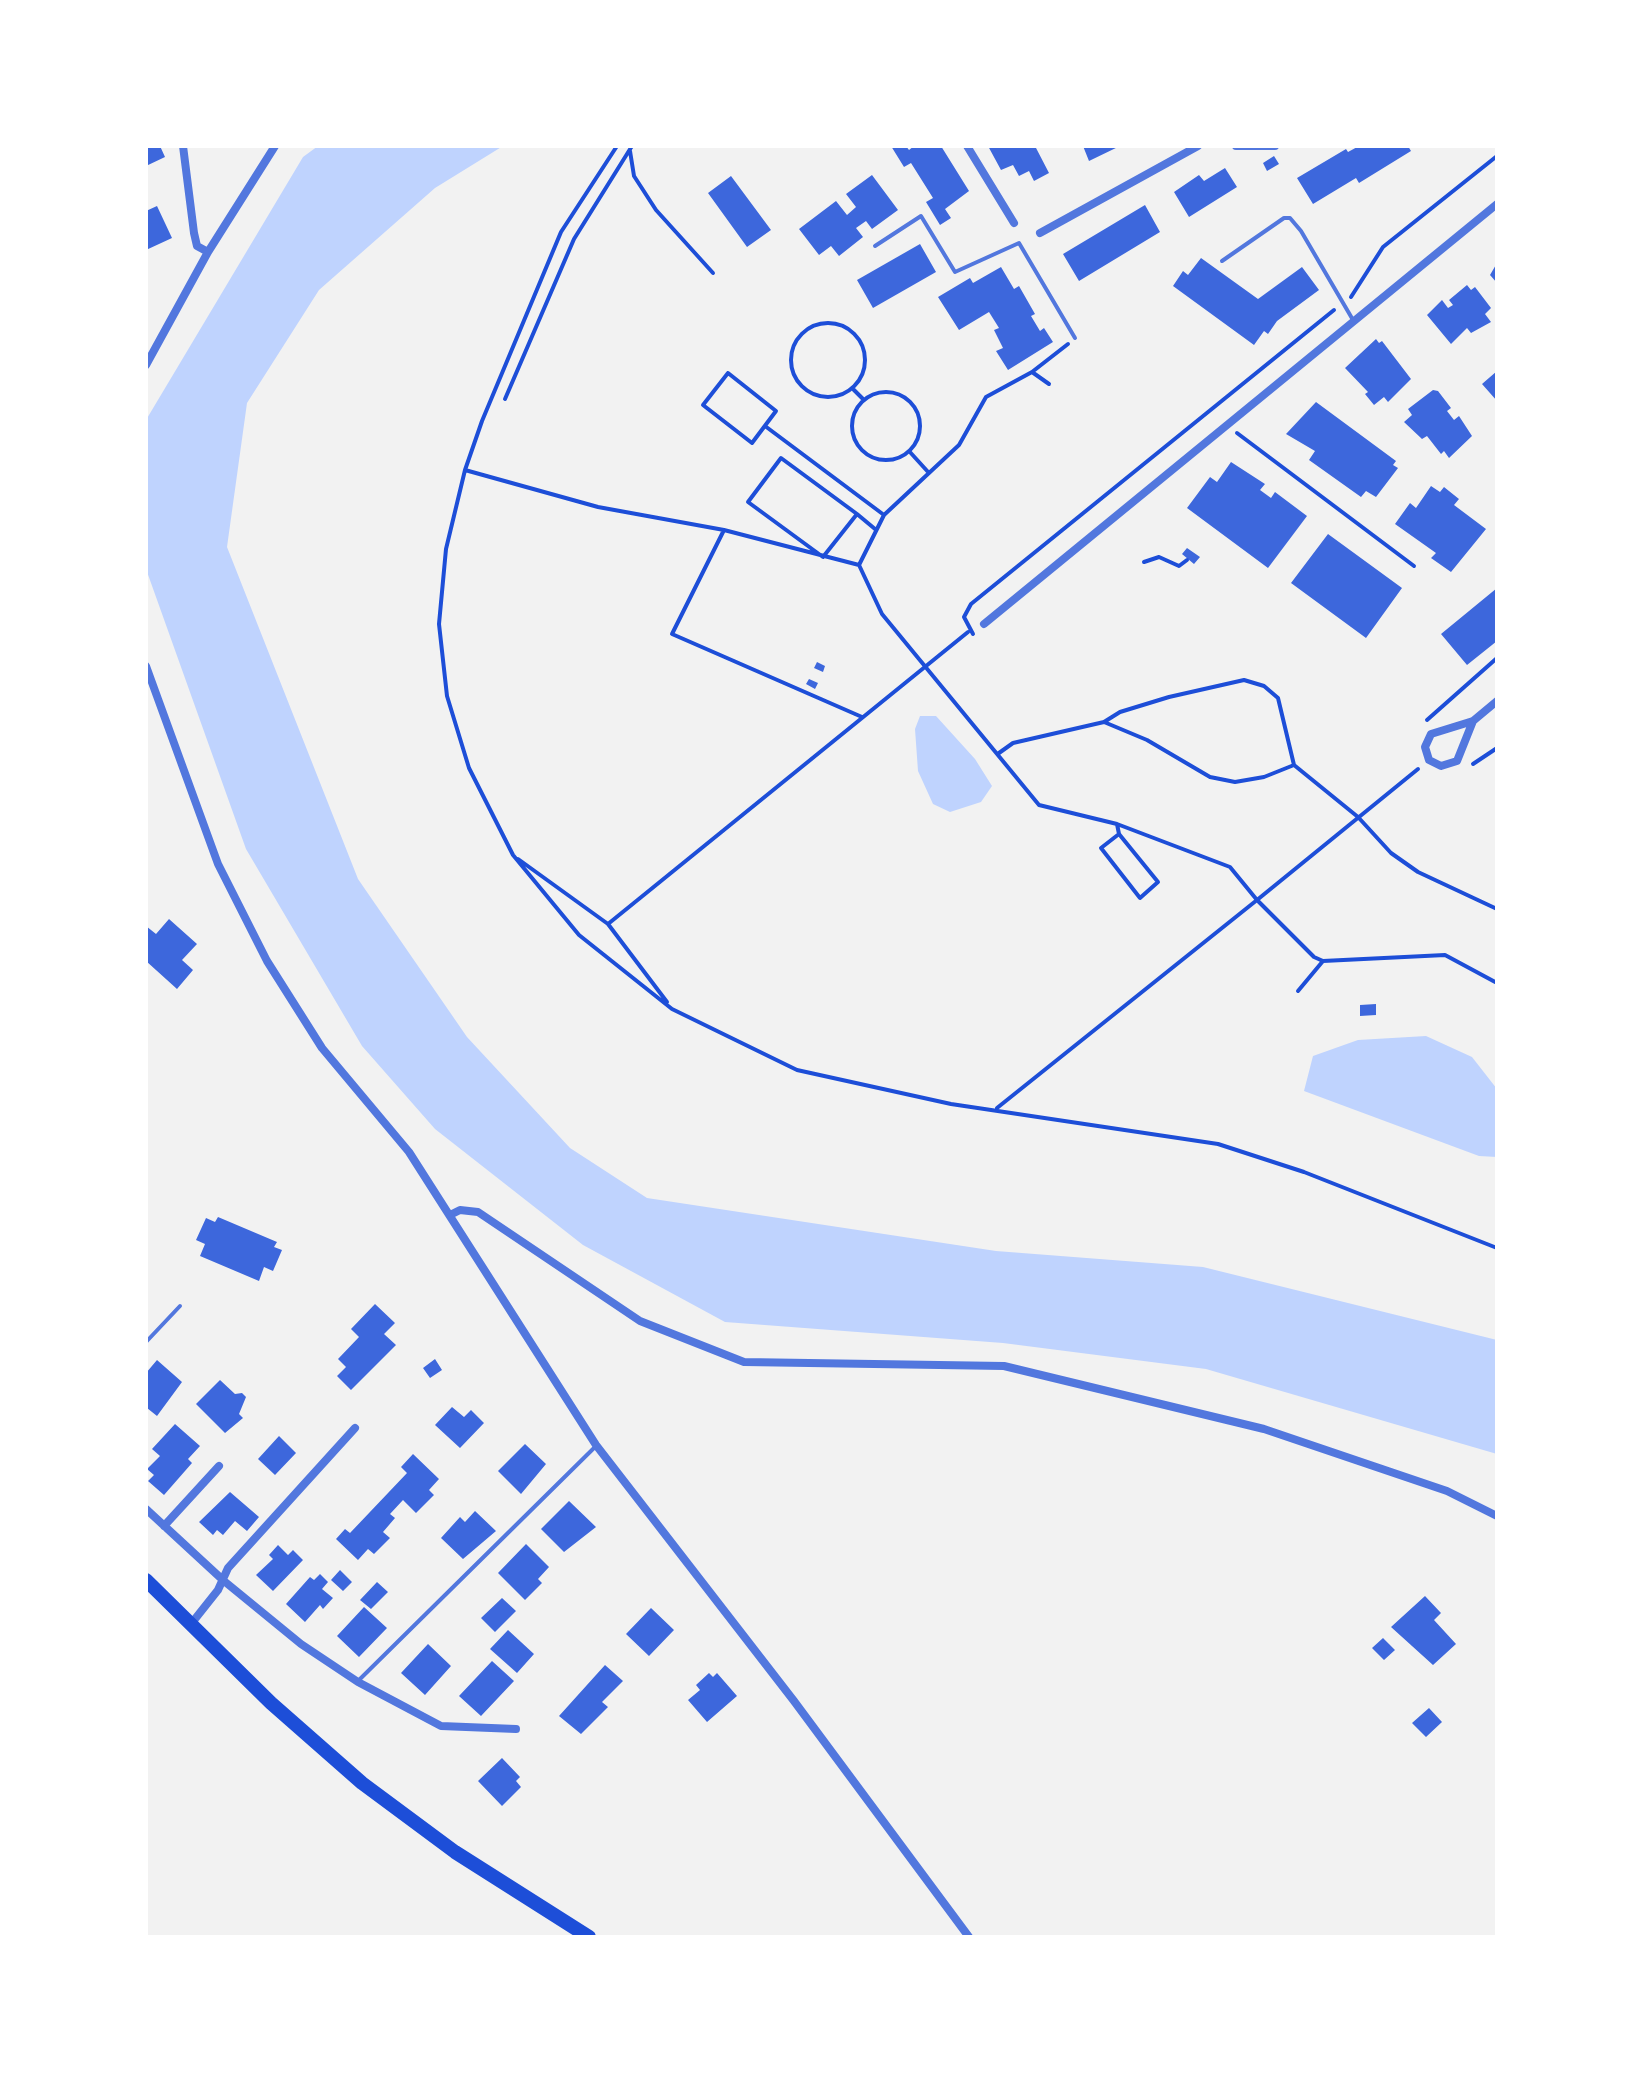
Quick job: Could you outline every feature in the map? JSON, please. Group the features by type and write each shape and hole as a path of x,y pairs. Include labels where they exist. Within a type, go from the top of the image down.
{"main road":[{"path":"146,1580 271,1703 362,1783 455,1852 589,1937"}],"street":[{"path":"183,146 197,246 208,252"},
{"path":"146,365 208,252 275,146"},
{"path":"967,146 1014,223"},
{"path":"1040,233 1198,146"},
{"path":"1236,146 1275,146"},
{"path":"984,624 1497,204"},
{"path":"146,666 218,864 267,961 322,1048 409,1152 596,1445 794,1701 969,1937"},
{"path":"1473,721 1461,755 1454,764 1441,766 1429,760 1425,744 1433,732 1473,721 1497,701"},
{"path":"450,1215 460,1210 478,1212 640,1321 744,1362 1004,1366 1264,1429 1447,1491 1497,1516"},
{"path":"191,1624 224,1581 228,1568 355,1428"},
{"path":"164,1526 219,1466"},
{"path":"146,1509 224,1581 301,1644 358,1682 441,1726 516,1729"}],"lane":[{"path":"875,246 921,216 955,272 1019,243 1075,338"},
{"path":"1222,261 1284,218 1290,218 1301,231 1353,320"},
{"path":"146,1342 180,1306"},
{"path":"358,1682 596,1445"}],"path":[{"path":"617,146 561,232 465,470 446,549 439,624 447,696 469,768 513,855 579,935 672,1009 797,1070 951,1104 1218,1144 1304,1172 1497,1248"},
{"path":"631,148 634,176 649,199 713,273"},
{"path":"505,399 574,239 631,148"},
{"path":"983,595 1353,295 1383,247 1497,156"},
{"path":"832,324 855,336 863,348 865,363 861,377 852,388 828,397 814,394 801,385 791,362 794,347 803,334 816,326 832,324"},
{"path":"1075,338 1032,372 986,397 959,445 884,515 859,565 882,614 1039,805 1117,824 1230,867 1257,900 1314,957 1323,961 1445,955 1497,983"},
{"path":"1032,372 1049,384"},
{"path":"728,373 776,411 765,426 752,443 703,405 728,373"},
{"path":"852,388 864,400"},
{"path":"891,392 913,404 920,430 909,451 895,459 883,459 861,448 853,424 864,400 877,393 891,392"},
{"path":"1227,425 1414,566"},
{"path":"765,426 884,515"},
{"path":"909,451 929,473"},
{"path":"823,558 748,502 781,458 875,529"},
{"path":"465,470 598,507 724,530 859,565"},
{"path":"823,558 857,514"},
{"path":"724,530 672,634 862,717"},
{"path":"1144,562 1159,557 1179,566 1187,560"},
{"path":"608,924 968,631"},
{"path":"1427,721 1497,658"},
{"path":"999,753 1013,743 1104,722 1120,712 1169,697 1244,680 1264,686 1278,698 1294,765 1358,817 1391,853 1418,872 1497,909"},
{"path":"1104,722 1147,740 1210,777 1235,782 1264,777 1294,765"},
{"path":"1472,764 1497,748"},
{"path":"996,1109 1420,767"},
{"path":"1117,824 1119,834 1158,882 1140,898 1101,848 1119,834"},
{"path":"513,855 608,924 672,1009"},
{"path":"1298,991 1323,961"}],"water":[{"path":"318,146 503,146 435,188 319,290 247,403 227,547 358,879 467,1037 570,1148 647,1198 996,1251 1203,1267 1497,1340 1497,1454 1206,1369 1003,1343 725,1322 583,1245 435,1129 362,1046 246,849 146,569 146,420 303,157"},
{"path":"920,716 936,716 975,759 992,786 981,802 950,812 933,804 918,771 915,729"},
{"path":"1426,1036 1472,1057 1497,1089 1497,1157 1479,1156 1304,1091 1313,1056 1358,1040"}],"building":[{"path":"146,146 160,146 165,157 146,166"},
{"path":"891,146 906,146 909,150 914,146 941,146 969,191 945,209 951,218 940,225 926,202 933,198 911,163 904,167"},
{"path":"988,146 1035,146 1049,173 1034,181 1029,171 1019,176 1013,165 1001,170"},
{"path":"1083,146 1120,146 1089,161"},
{"path":"1359,146 1408,146 1411,151 1359,183 1356,178 1313,204 1297,178 1346,149 1348,152"},
{"path":"1274,156 1279,164 1267,171 1263,163"},
{"path":"1225,168 1237,187 1189,217 1174,192 1199,175 1204,181"},
{"path":"872,175 898,210 872,229 866,221 856,228 863,237 839,256 831,246 819,255 799,229 836,201 847,215 856,207 846,194"},
{"path":"731,176 771,230 747,247 708,193"},
{"path":"1145,205 1160,232 1079,281 1063,254"},
{"path":"157,206 172,238 146,250 146,211"},
{"path":"920,244 936,272 873,308 857,280"},
{"path":"1201,258 1258,299 1302,267 1319,290 1277,321 1268,334 1264,331 1254,345 1173,286 1183,271 1188,275"},
{"path":"1497,263 1497,283 1490,275"},
{"path":"1001,267 1014,289 1019,286 1035,314 1031,316 1040,331 1044,328 1053,342 1008,370 996,351 1003,348 994,330 999,328 989,312 959,330 938,297 970,278 973,283"},
{"path":"1467,285 1471,290 1475,287 1491,308 1485,314 1491,322 1471,333 1467,328 1451,344 1427,315 1442,300 1448,308 1453,305 1449,300"},
{"path":"1376,339 1379,343 1382,341 1411,379 1388,402 1384,397 1374,405 1365,394 1368,392 1345,368"},
{"path":"1497,371 1497,401 1482,384"},
{"path":"1433,390 1438,391 1451,408 1447,411 1454,420 1459,416 1472,436 1449,458 1444,451 1441,454 1427,436 1422,439 1404,422 1412,415 1408,409"},
{"path":"1316,402 1396,461 1393,465 1398,468 1376,497 1366,491 1361,497 1309,460 1315,451 1286,434"},
{"path":"1231,462 1265,484 1260,490 1271,498 1275,492 1307,516 1268,568 1187,508 1210,477 1217,482"},
{"path":"1431,486 1440,492 1444,487 1459,499 1454,505 1486,529 1451,572 1431,558 1436,553 1395,524 1410,503 1416,508"},
{"path":"1328,534 1402,588 1366,638 1291,583"},
{"path":"1187,548 1200,557 1194,564 1182,554"},
{"path":"1497,588 1497,641 1467,665 1441,634"},
{"path":"817,662 825,666 823,672 814,668"},
{"path":"809,679 818,683 815,689 806,684"},
{"path":"169,919 197,944 182,960 193,970 177,989 146,961 146,926 156,934"},
{"path":"1376,1004 1376,1015 1360,1016 1360,1005"},
{"path":"218,1217 277,1242 274,1247 282,1250 273,1271 264,1267 259,1281 200,1256 205,1244 196,1240 206,1218 215,1222"},
{"path":"375,1304 395,1323 384,1334 396,1345 351,1390 337,1376 346,1367 338,1359 359,1337 351,1329"},
{"path":"435,1359 442,1370 430,1378 423,1368"},
{"path":"157,1360 182,1382 157,1416 147,1408 146,1373"},
{"path":"220,1380 235,1394 242,1393 246,1397 239,1414 243,1418 225,1433 196,1404"},
{"path":"452,1407 464,1417 471,1410 484,1423 460,1448 435,1425"},
{"path":"175,1424 200,1446 188,1459 192,1463 164,1495 148,1481 154,1475 147,1469 160,1456 152,1449"},
{"path":"279,1436 296,1453 275,1475 258,1459"},
{"path":"525,1444 546,1464 521,1494 498,1471"},
{"path":"413,1454 439,1479 429,1490 434,1495 416,1513 403,1500 390,1514 395,1518 383,1532 390,1538 374,1554 368,1549 358,1560 336,1539 345,1529 350,1533 407,1473 401,1467"},
{"path":"230,1492 259,1517 247,1531 235,1521 223,1535 217,1530 213,1535 199,1522"},
{"path":"569,1501 596,1527 564,1552 541,1529"},
{"path":"475,1511 496,1531 463,1559 441,1538 460,1517 465,1522"},
{"path":"526,1544 549,1567 538,1579 542,1583 525,1600 498,1573"},
{"path":"278,1545 288,1555 293,1550 303,1560 273,1591 256,1575 273,1559 269,1555"},
{"path":"340,1570 352,1582 343,1591 331,1580"},
{"path":"320,1574 328,1582 322,1589 333,1598 323,1609 320,1605 305,1622 286,1604 310,1577 314,1580"},
{"path":"377,1582 388,1592 371,1609 360,1600"},
{"path":"1425,1596 1441,1613 1434,1620 1456,1644 1433,1665 1391,1627"},
{"path":"502,1598 516,1611 495,1632 481,1618"},
{"path":"364,1607 387,1628 359,1657 337,1636"},
{"path":"651,1608 674,1630 649,1656 626,1634"},
{"path":"508,1630 534,1654 517,1673 490,1649"},
{"path":"1383,1638 1395,1650 1384,1660 1372,1648"},
{"path":"428,1644 451,1666 425,1695 401,1673"},
{"path":"492,1661 514,1681 481,1716 459,1696"},
{"path":"605,1665 623,1681 602,1702 608,1707 581,1734 559,1716"},
{"path":"709,1673 713,1677 717,1673 737,1696 707,1722 688,1700 700,1690 696,1685"},
{"path":"1429,1708 1442,1722 1426,1737 1412,1723"},
{"path":"502,1758 520,1777 516,1781 521,1787 502,1806 478,1781"}]}
